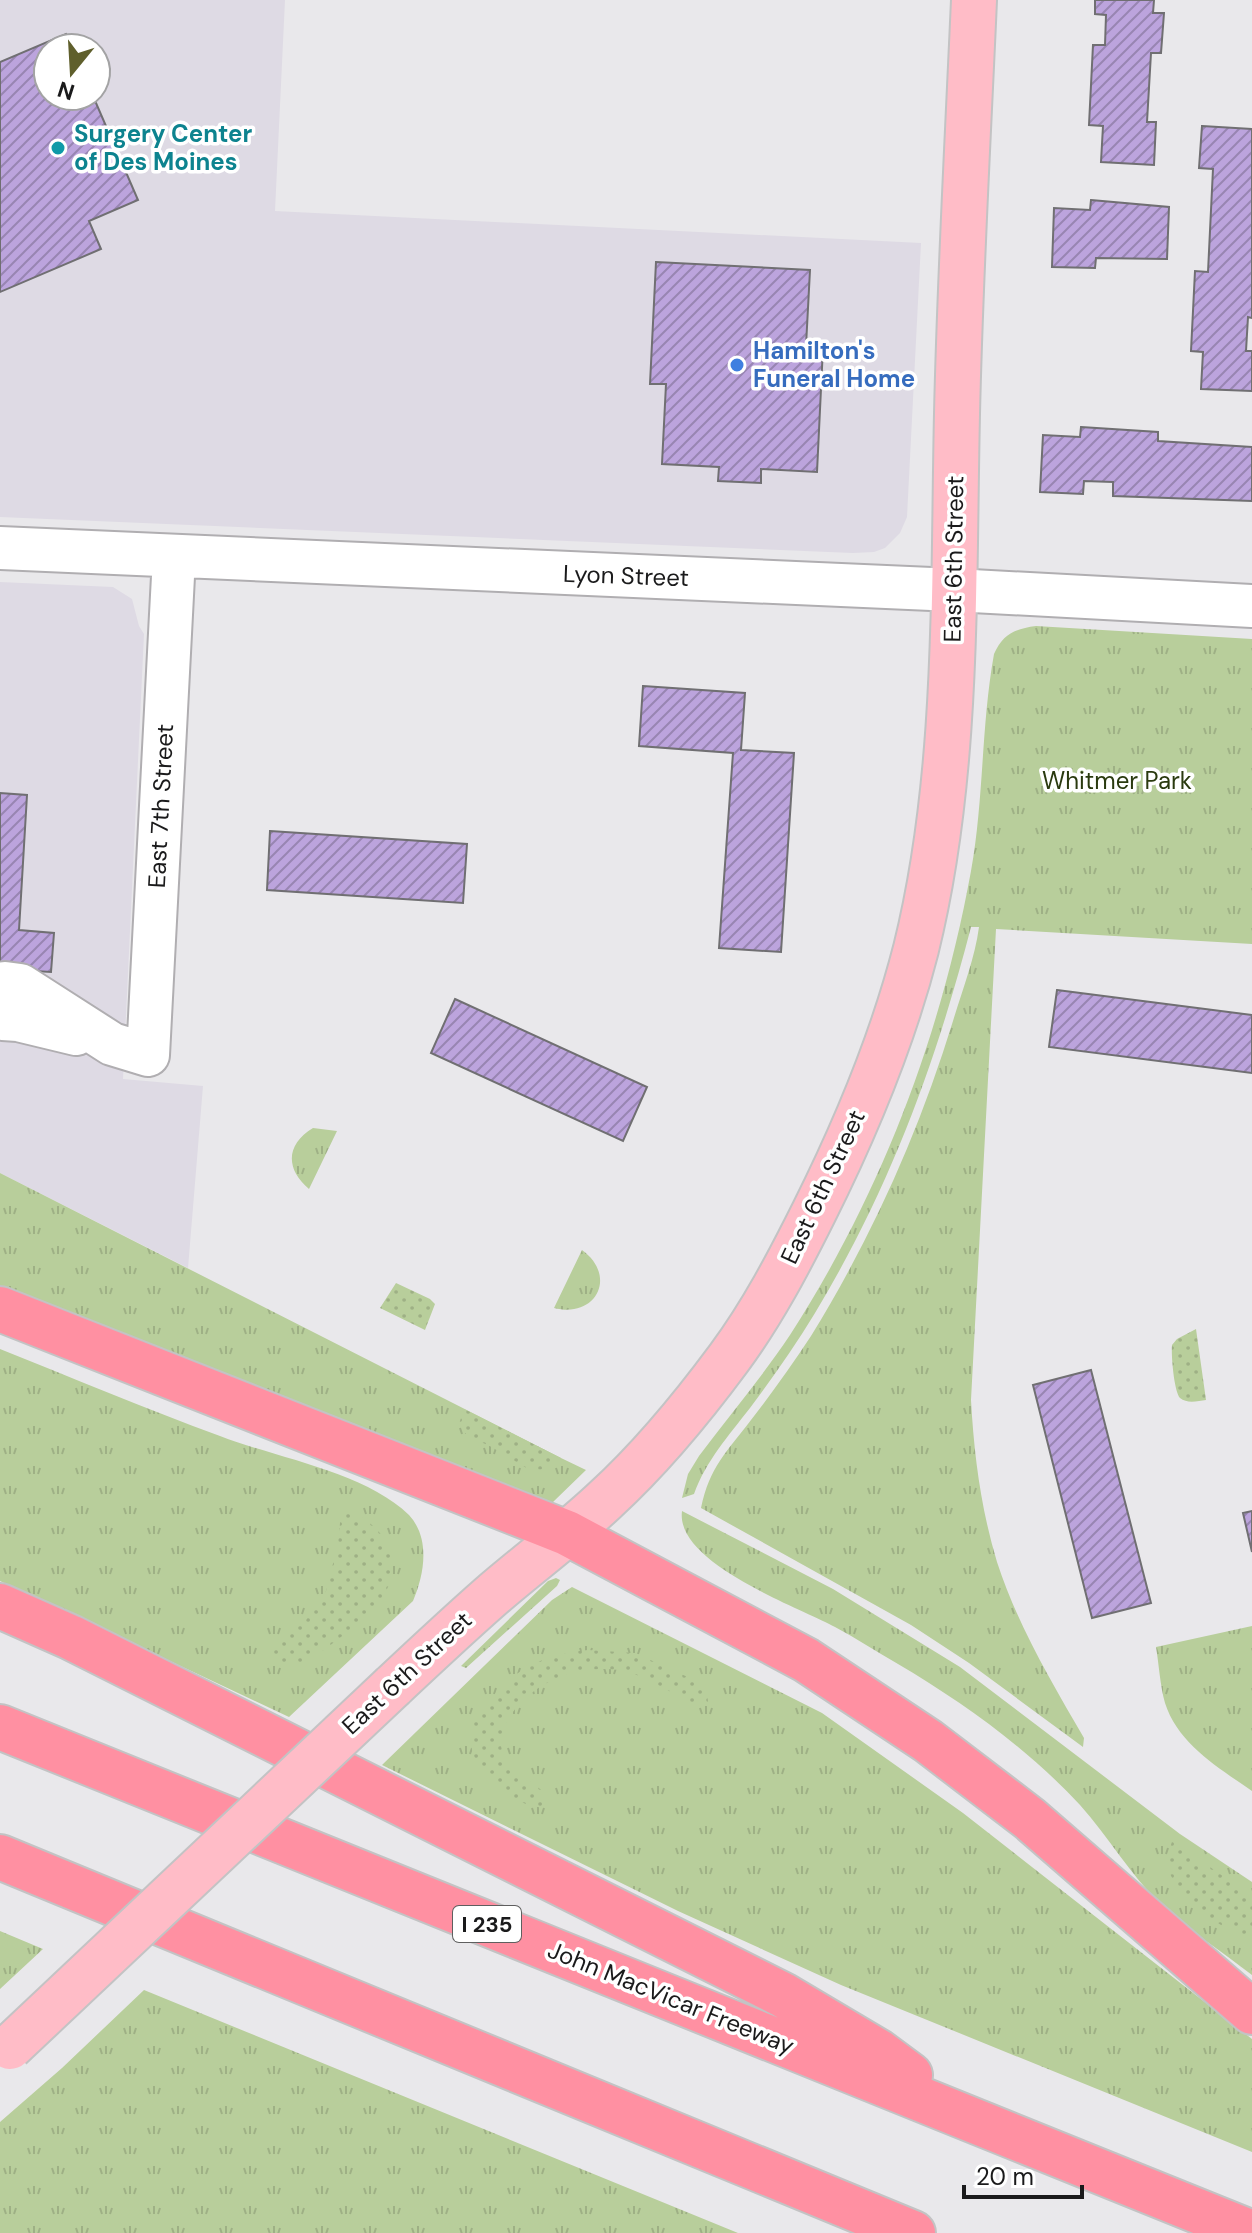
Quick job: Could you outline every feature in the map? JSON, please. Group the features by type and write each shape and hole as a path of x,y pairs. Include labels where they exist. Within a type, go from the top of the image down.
{"highway":[{"path":"0,1309 567,1533 806,1660 928,1741 1030,1819 1252,2012"},
{"path":"0,1606 70,1637 783,1995 879,2052 974,2120"},
{"name":"John MacVicar Freeway","path":"0,1727 1252,2233"},
{"path":"0,1857 913,2233"}],"main road":[{"name":"East 6th Street","path":"5,2052 393,1686 490,1597 604,1501 646,1459 727,1360 760,1313 842,1157 885,1047 916,948 935,844 946,751 974,0"}],"street":[{"name":"Lyon Street","path":"0,548 1252,606"},
{"name":"East 7th Street","path":"130,1049 174,557"},
{"path":"20,985 130,1049 3,1010 20,985"}],"shaded area":[{"path":"0,0 285,0 275,211 921,243 907,517 900,533 885,548 853,553 0,517"},
{"path":"0,582 113,587 132,599 144,634 123,1079 203,1086 188,1268 0,1173"}],"green space":[{"name":"Whitmer Park","path":"1036,626 1252,639 1252,944 996,929 971,1400 974,1441 987,1522 1005,1585 1036,1653 1084,1738 1083,1747 969,1663 911,1625 701,1508 709,1481 720,1461 811,1336 874,1222 940,1062 979,927 971,927 925,1078 866,1220 792,1349 711,1459 694,1494 682,1498 688,1474 699,1456 779,1351 823,1281 879,1170 903,1112 943,993 971,871 994,654 1010,634"},
{"path":"313,1128 337,1131 309,1189 296,1173 292,1157 298,1141"},
{"path":"0,1173 586,1470 552,1503 544,1502 0,1287"},
{"path":"582,1250 593,1260 599,1272 597,1293 581,1307 569,1310 554,1308"},
{"path":"396,1283 435,1304 425,1330 380,1308"},
{"path":"1196,1329 1206,1400 1189,1402 1180,1398 1176,1388 1172,1345"},
{"path":"0,1349 220,1436 345,1477 391,1500 416,1525 423,1546 420,1580 413,1601 289,1717 0,1581"},
{"path":"464,1409 561,1458 548,1469 530,1470 468,1437 459,1424"},
{"path":"349,1510 375,1528 390,1550 393,1563 386,1591 362,1620 304,1665 277,1661 272,1649 306,1620 326,1591 338,1544 341,1513"},
{"path":"682,1511 833,1589 960,1667 1180,1834 1252,1882 1252,1975 1161,1904 1139,1881 1080,1805 1017,1746 971,1711 898,1664 843,1631 742,1581 718,1565 698,1548 685,1530"},
{"path":"560,1580 557,1586 466,1668 461,1666 548,1581"},
{"path":"572,1587 822,1713 963,1813 1252,2039 1252,2152 841,1985 678,1911 382,1765 552,1600"},
{"path":"1252,1626 1252,1791 1201,1754 1179,1731 1165,1703 1156,1647"},
{"path":"588,1650 635,1653 692,1679 707,1692 708,1702 698,1706 649,1680 619,1670 586,1670 555,1679 528,1696 516,1708 507,1721 501,1739 505,1757 520,1774 545,1793 543,1808 511,1798 493,1785 479,1767 472,1748 471,1724 496,1693 520,1672 549,1658"},
{"path":"1172,1841 1252,1896 1252,1936 1213,1920 1186,1897 1169,1872 1167,1858"},
{"path":"0,1931 43,1949 0,1989"},
{"path":"144,1990 738,2233 0,2233 0,2122"}],"building":[{"path":"1095,0 1154,0 1153,13 1164,13 1161,53 1151,53 1147,122 1156,122 1154,165 1101,162 1103,126 1089,125 1093,45 1105,45 1106,15 1095,14"},
{"name":"Surgery Center of Des Moines","path":"32,48 32,112 100,112 138,200 89,221 101,249 0,292 0,62"},
{"path":"1202,126 1252,129 1252,318 1248,317 1246,351 1252,351 1252,391 1201,389 1203,352 1191,351 1195,271 1208,272 1213,169 1199,168"},
{"path":"1091,200 1169,207 1167,259 1096,258 1095,268 1052,267 1054,208 1090,210"},
{"name":"Hamilton's Funeral Home","path":"656,262 810,270 806,346 823,347 817,472 761,469 761,483 718,481 719,467 662,464 666,384 650,384"},
{"path":"1081,427 1158,432 1158,441 1252,447 1252,501 1113,496 1113,482 1084,481 1083,494 1040,492 1043,435 1080,437"},
{"path":"643,686 745,693 741,750 794,753 781,952 719,948 733,753 639,746"},
{"path":"0,793 27,795 19,930 54,933 51,972 0,969"},
{"path":"270,831 467,844 463,903 267,890"},
{"path":"1057,990 1252,1015 1252,1073 1049,1047"},
{"path":"455,999 647,1087 623,1141 431,1053"},
{"path":"1091,1370 1151,1603 1092,1618 1033,1385"},
{"path":"1252,1511 1252,1552 1243,1513"}],"place":[{"name":"Surgery Center of Des Moines","path":"58,148"},
{"name":"Hamilton's Funeral Home","path":"737,365"}]}
